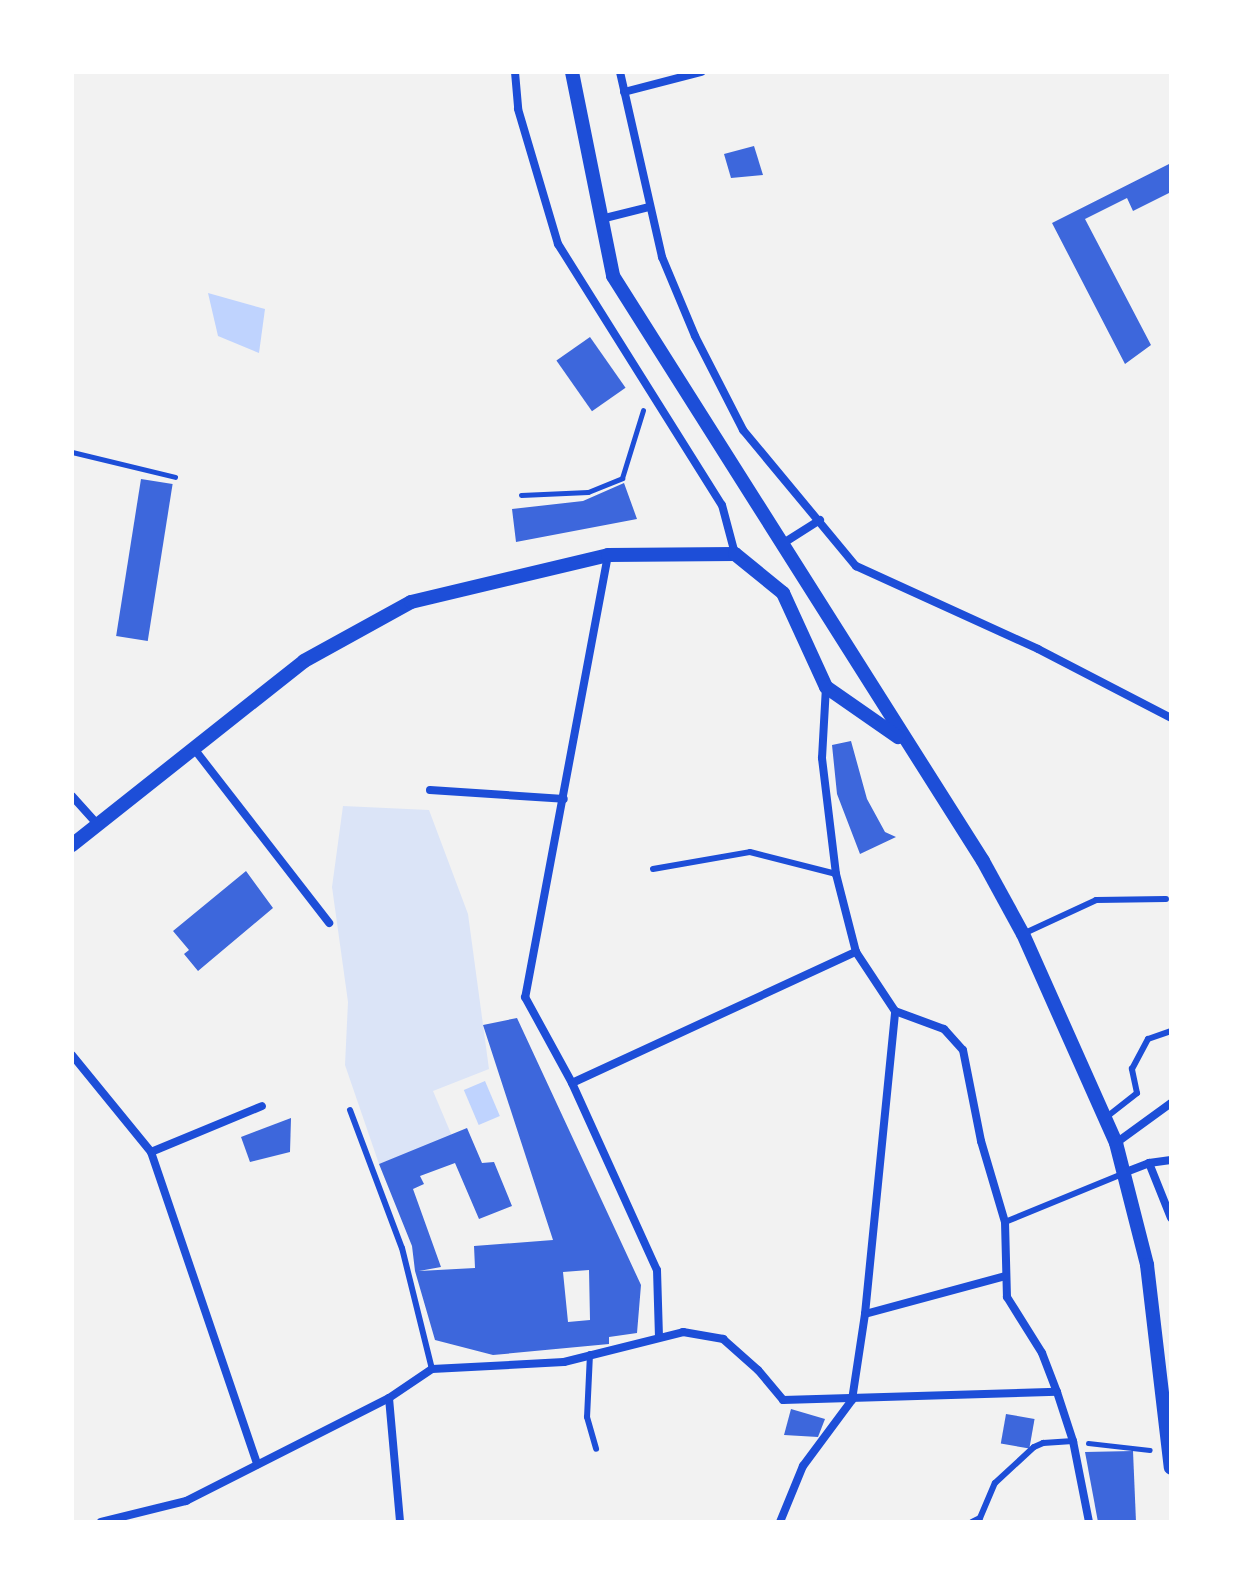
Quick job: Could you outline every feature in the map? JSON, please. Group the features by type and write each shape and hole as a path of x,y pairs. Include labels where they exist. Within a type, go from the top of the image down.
{"street":[{"path":"515,72 518,109 558,244 722,505 735,554 783,593 826,687 822,758 836,874 856,952 895,1011 944,1029 963,1050 981,1141 1005,1222 1007,1297 1042,1353 1057,1392 1073,1441 1089,1522"},
{"path":"572,72 613,276 983,861 1023,934 1116,1143 1126,1172 1147,1265 1171,1468"},
{"path":"620,72 662,257 695,336 743,430 856,566 1038,649 1171,718"},
{"path":"624,92 701,72"},
{"path":"601,219 649,207"},
{"path":"782,544 820,520"},
{"path":"72,845 304,661 411,602 608,555 735,554"},
{"path":"608,555 525,997 572,1083 657,1270 659,1336"},
{"path":"826,687 905,742"},
{"path":"195,750 329,923"},
{"path":"430,790 564,799"},
{"path":"72,796 98,825"},
{"path":"572,1083 856,952"},
{"path":"780,1522 803,1466 852,1400 865,1314 895,1011"},
{"path":"72,1055 151,1152 257,1464"},
{"path":"1116,1143 1171,1103"},
{"path":"151,1152 262,1106"},
{"path":"1126,1172 1149,1163 1171,1160"},
{"path":"1149,1163 1171,1218"},
{"path":"865,1314 1006,1276"},
{"path":"101,1522 186,1501 389,1398 432,1369 564,1362 683,1332 723,1339 758,1370 783,1400 1057,1392"},
{"path":"389,1398 400,1522"}],"lane":[{"path":"653,869 750,852 836,874"},
{"path":"1023,934 1096,900 1166,899"},
{"path":"1104,1119 1137,1093 1132,1069 1148,1039 1171,1031"},
{"path":"350,1110 402,1248 432,1369"},
{"path":"1005,1222 1126,1172"},
{"path":"590,1354 587,1417 596,1449"},
{"path":"972,1522 980,1518 995,1483 1034,1447 1043,1443 1073,1441"}],"path":[{"path":"521,495 588,492 622,478 650,390"},
{"path":"72,452 175,477"},
{"path":"1073,1441 1171,1453"}],"shaded area":[{"path":"343,806 429,810 468,914 489,1069 433,1091 452,1136 379,1164 345,1065 348,1002 332,887"}],"water":[{"path":"208,293 265,309 259,353 218,336"},
{"path":"485,1081 500,1116 479,1125 464,1090"}],"building":[{"path":"754,146 763,175 731,178 724,154"},
{"path":"1171,163 1171,192 1133,211 1127,198 1085,219 1151,345 1125,364 1052,223"},
{"path":"590,337 626,388 592,411 556,361"},
{"path":"141,479 173,484 148,641 116,636"},
{"path":"624,483 637,519 516,542 512,509 583,501"},
{"path":"851,741 867,799 885,832 896,837 860,854 837,794 832,745"},
{"path":"246,871 273,908 198,971 184,954 189,950 173,931"},
{"path":"517,1018 641,1285 637,1333 609,1337 609,1344 493,1355 435,1340 415,1271 412,1246 379,1164 467,1128 482,1163 494,1162 512,1206 479,1219 455,1163 420,1176 424,1184 413,1189 441,1267 419,1271 475,1268 474,1246 553,1240 483,1025","holes":["589,1270 590,1320 568,1322 563,1272"]},
{"path":"291,1118 290,1152 250,1162 241,1137"},
{"path":"791,1409 825,1419 818,1437 784,1435"},
{"path":"1006,1414 1035,1419 1029,1449 1001,1444"},
{"path":"1133,1451 1136,1522 1098,1522 1085,1452"}]}
